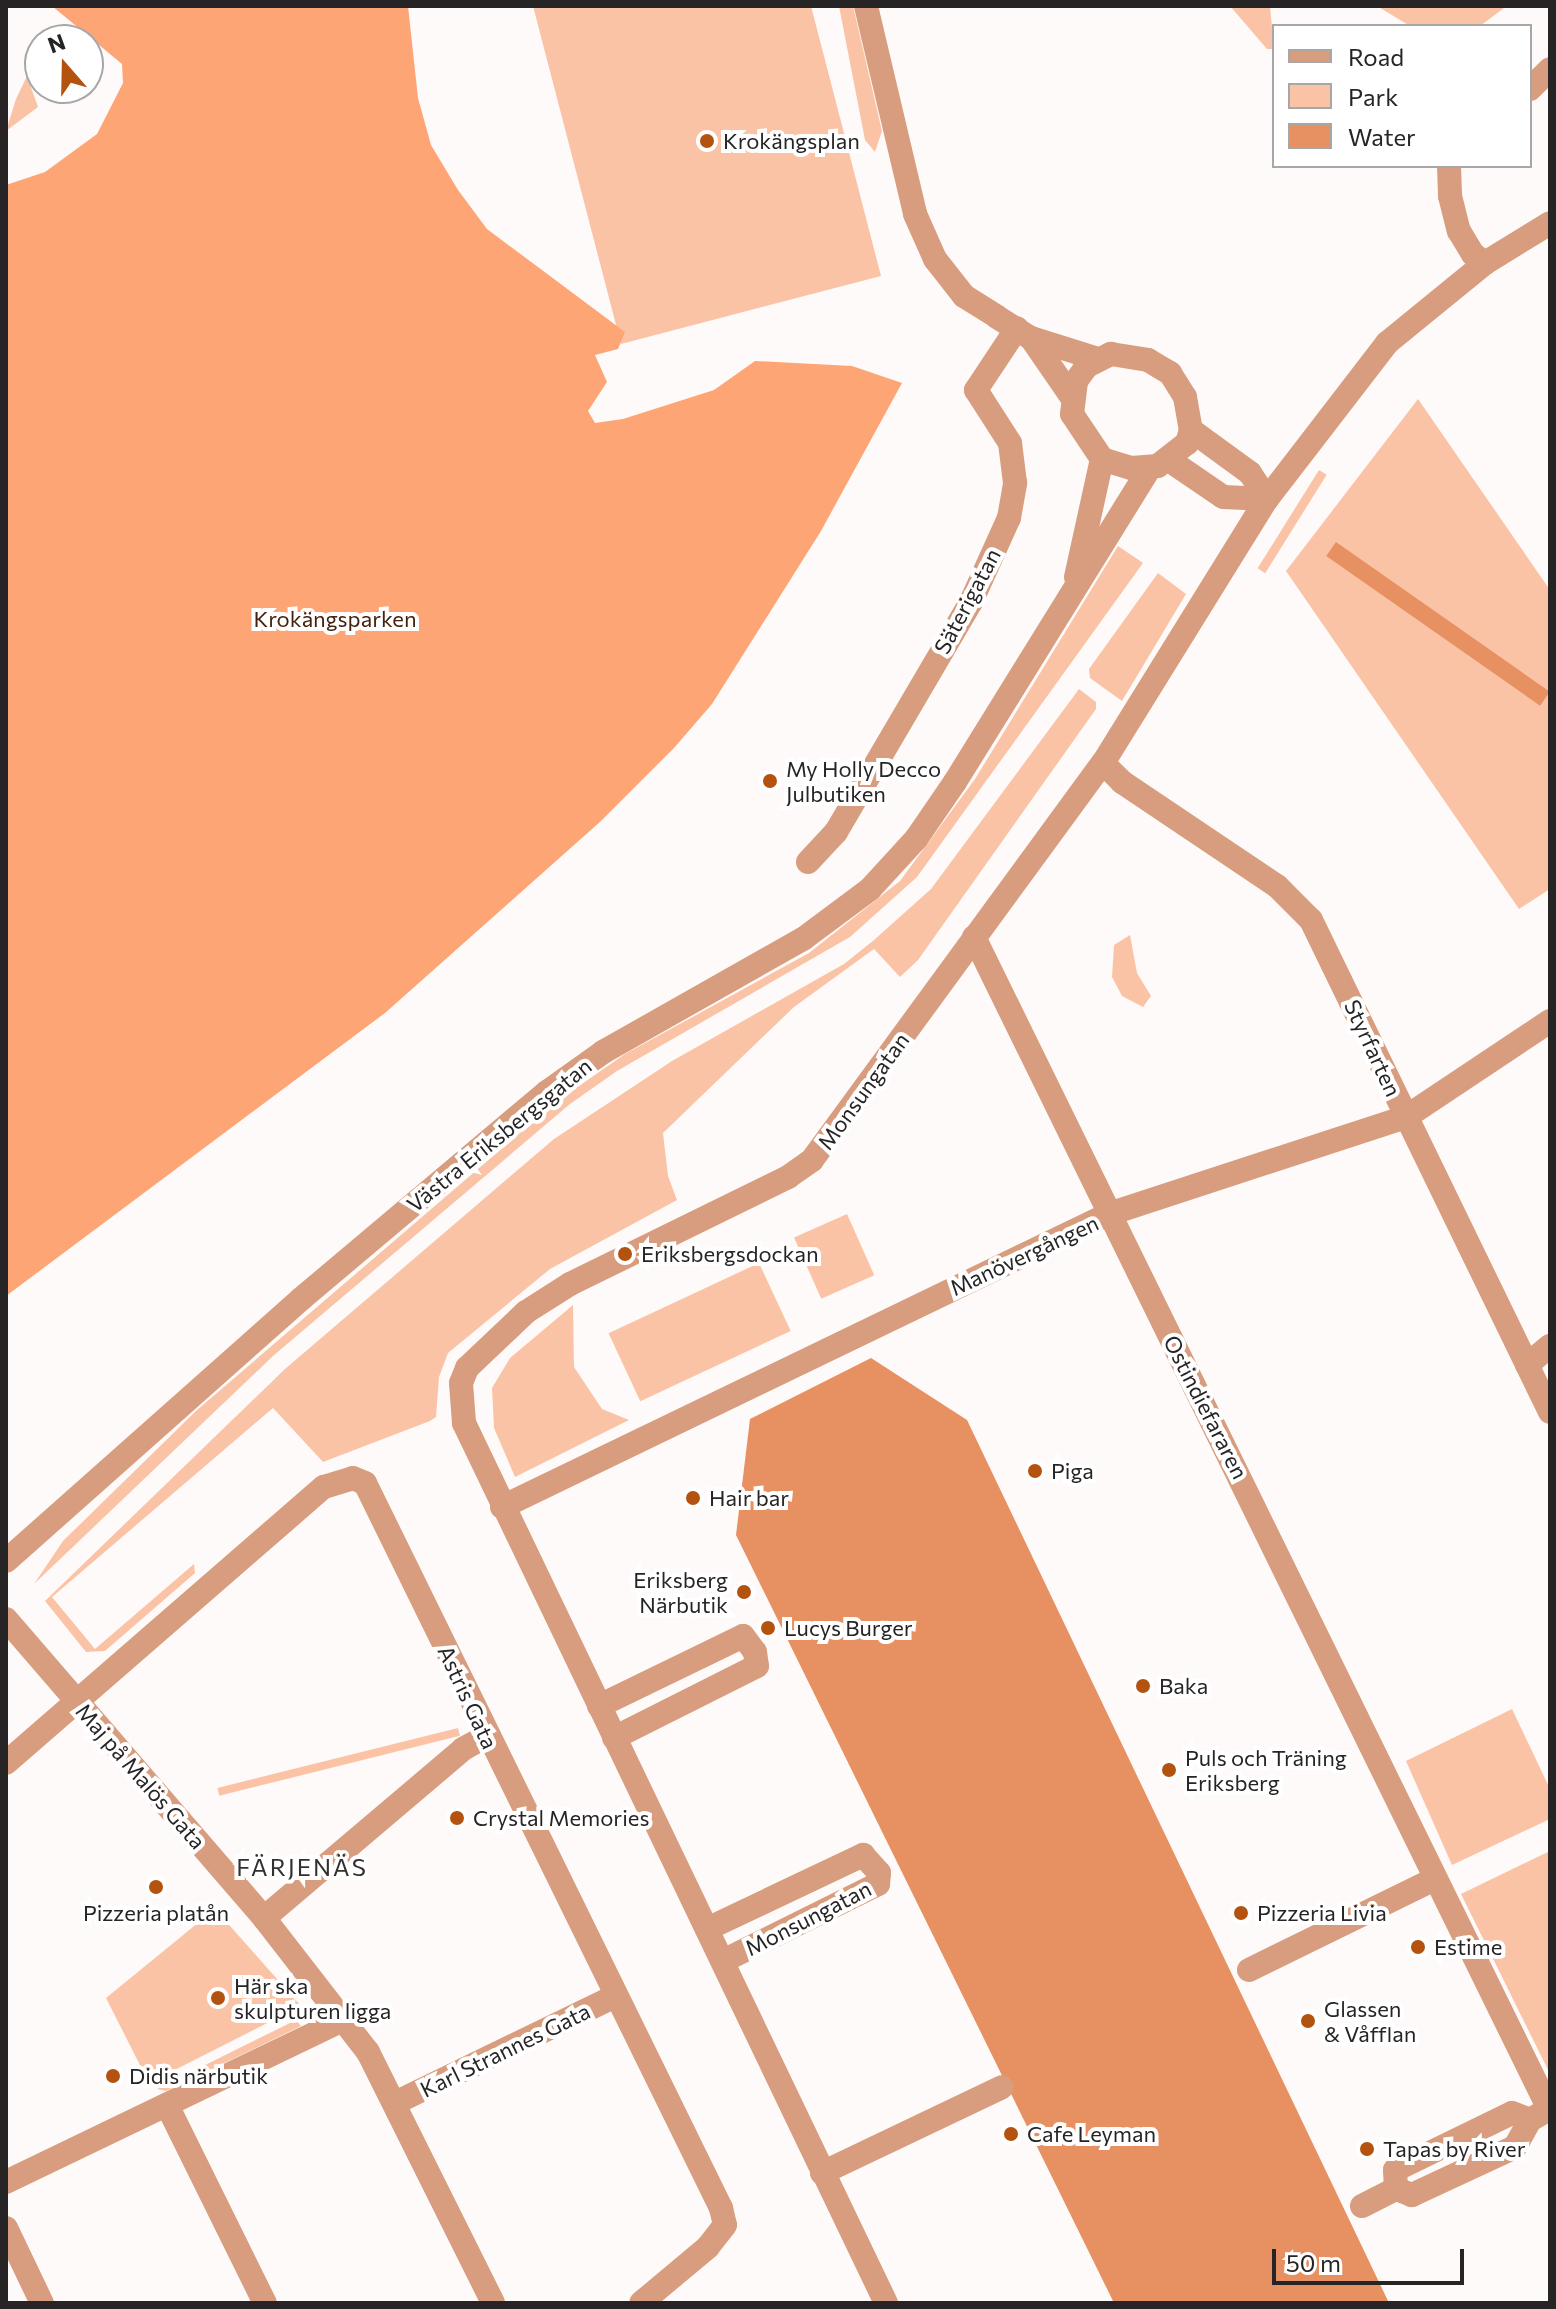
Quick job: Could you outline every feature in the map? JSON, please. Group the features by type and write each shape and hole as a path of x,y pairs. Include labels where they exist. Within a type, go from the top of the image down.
{"street":[{"path":"866,6 923,238 958,291 1024,333 1098,359 1126,355 1170,373 1185,397 1191,430 1250,473 1267,499"},
{"path":"1532,87 1550,69"},
{"path":"1449,168 1450,196 1459,231 1473,254 1485,263"},
{"name":"Monsungatan","path":"886,2303 502,1507 460,1411 461,1383 467,1368 526,1312 570,1284 788,1177 812,1160 1103,763 1267,499 1397,331 1485,263 1550,223"},
{"path":"1024,333 1071,396 1081,433 1102,459 1159,465 1223,497 1267,499"},
{"name":"Säterigatan","path":"808,862 836,832 971,602 1009,518 1015,483 1010,443 976,390 1024,333"},
{"path":"1071,396 1076,381 1098,359"},
{"path":"1159,465 1191,430"},
{"name":"Västra Eriksbergsgatan","path":"1070,603 1102,459"},
{"name":"Västra Eriksbergsgatan","path":"6,1561 301,1299 547,1092 603,1052 803,939 870,889 929,821 1159,465"},
{"name":"Styrfarten","path":"1103,763 1122,782 1277,886 1311,920 1550,1412"},
{"name":"Ostindiefararen","path":"974,937 1255,1504 1433,1880 1549,2109 1530,2120 1512,2113 1395,2170 1396,2189 1362,2206"},
{"name":"Manövergången","path":"502,1507 1109,1214 1406,1117 1550,1021"},
{"path":"1527,1365 1550,1346"},
{"name":"Astris Gata","path":"6,1763 324,1487 353,1478 365,1483 725,2225 708,2247 641,2303"},
{"name":"Maj på Malös Gata","path":"6,1619 264,1918 368,2052 493,2303"},
{"path":"599,1706 743,1636 749,1640 757,1666 614,1738"},
{"path":"264,1918 463,1749 486,1736"},
{"name":"Monsungatan","path":"707,1929 863,1855 879,1873 878,1884 723,1961"},
{"path":"1249,1970 1433,1880"},
{"name":"Karl Strannes Gata","path":"395,2103 615,1996"},
{"path":"6,2182 342,2020"},
{"path":"822,2173 1002,2087"},
{"path":"167,2105 265,2303"},
{"path":"6,2228 42,2303"}],"green space":[{"name":"Krokängsparken","path":"52,6 408,6 418,98 431,145 458,190 487,229 625,332 618,349 595,355 607,382 588,411 595,423 623,419 714,390 755,361 852,366 902,383 821,531 712,704 674,748 601,821 385,1013 6,1296 6,185 45,172 97,134 123,83 122,64 104,49 104,24 74,24"},
{"name":"Krokängsplan","path":"533,6 811,6 881,276 621,344"},
{"path":"839,6 853,6 882,131 875,152 865,140"},
{"path":"1230,6 1270,6 1272,49 1267,49"},
{"path":"1377,6 1504,8 1483,24 1407,24"},
{"path":"24,82 24,104 37,104 38,107 6,131"},
{"path":"1418,399 1550,590 1550,889 1519,909 1286,571"},
{"path":"1319,470 1327,475 1265,573 1258,568"},
{"path":"1118,546 1143,563 917,877 850,937 617,1071 570,1104 273,1356 34,1584 63,1541 197,1410 556,1102 625,1054 809,953 900,881 975,779"},
{"path":"1158,573 1186,594 1122,701 1090,678 1089,669"},
{"path":"1079,689 1096,702 1096,709 918,960 900,977 874,949 794,1007 663,1133 668,1176 677,1200 550,1269 448,1353 439,1377 436,1417 430,1421 323,1462 273,1408 52,1597 95,1649 194,1564 195,1573 105,1651 86,1652 45,1601 285,1369 554,1139 672,1061 844,964 874,940 931,889"},
{"path":"1130,935 1137,973 1151,996 1143,1007 1122,996 1112,977 1114,945"},
{"path":"847,1214 874,1275 821,1299 794,1238"},
{"path":"759,1263 791,1331 640,1401 609,1333"},
{"path":"573,1305 574,1367 602,1409 629,1420 515,1477 494,1428 492,1388 510,1358"},
{"path":"1512,1709 1550,1789 1550,1819 1452,1865 1406,1761"},
{"path":"458,1728 460,1736 219,1796 217,1788"},
{"path":"1550,1851 1550,2074 1461,1894"},
{"path":"215,1909 301,2006 149,2083 106,1998"},
{"path":"296,2020 301,2026 166,2091 157,2089"}],"water":[{"path":"1336,542 1550,692 1540,706 1326,556"},
{"path":"871,1358 967,1420 1389,2303 1114,2303 736,1535 750,1419"}],"place":[{"name":"Krokängsplan","path":"707,141"},
{"name":"My Holly Decco Julbutiken","path":"770,781"},
{"name":"Eriksbergsdockan","path":"625,1254"},
{"name":"Piga","path":"1035,1471"},
{"name":"Hair bar","path":"693,1498"},
{"name":"Eriksberg Närbutik","path":"744,1592"},
{"name":"Lucys Burger","path":"768,1628"},
{"name":"Baka","path":"1143,1686"},
{"name":"Puls och Träning Eriksberg","path":"1169,1770"},
{"name":"Crystal Memories","path":"457,1818"},
{"name":"Pizzeria platån","path":"156,1887"},
{"name":"Pizzeria Livia","path":"1241,1913"},
{"name":"Estime","path":"1418,1947"},
{"name":"Här ska skulpturen ligga","path":"218,1998"},
{"name":"Glassen & Våfflan","path":"1308,2021"},
{"name":"Didis närbutik","path":"113,2076"},
{"name":"Cafe Leyman","path":"1011,2134"},
{"name":"Tapas by River","path":"1367,2149"}],"district":[{"name":"FÄRJENÄS","path":"302,1867"}]}
